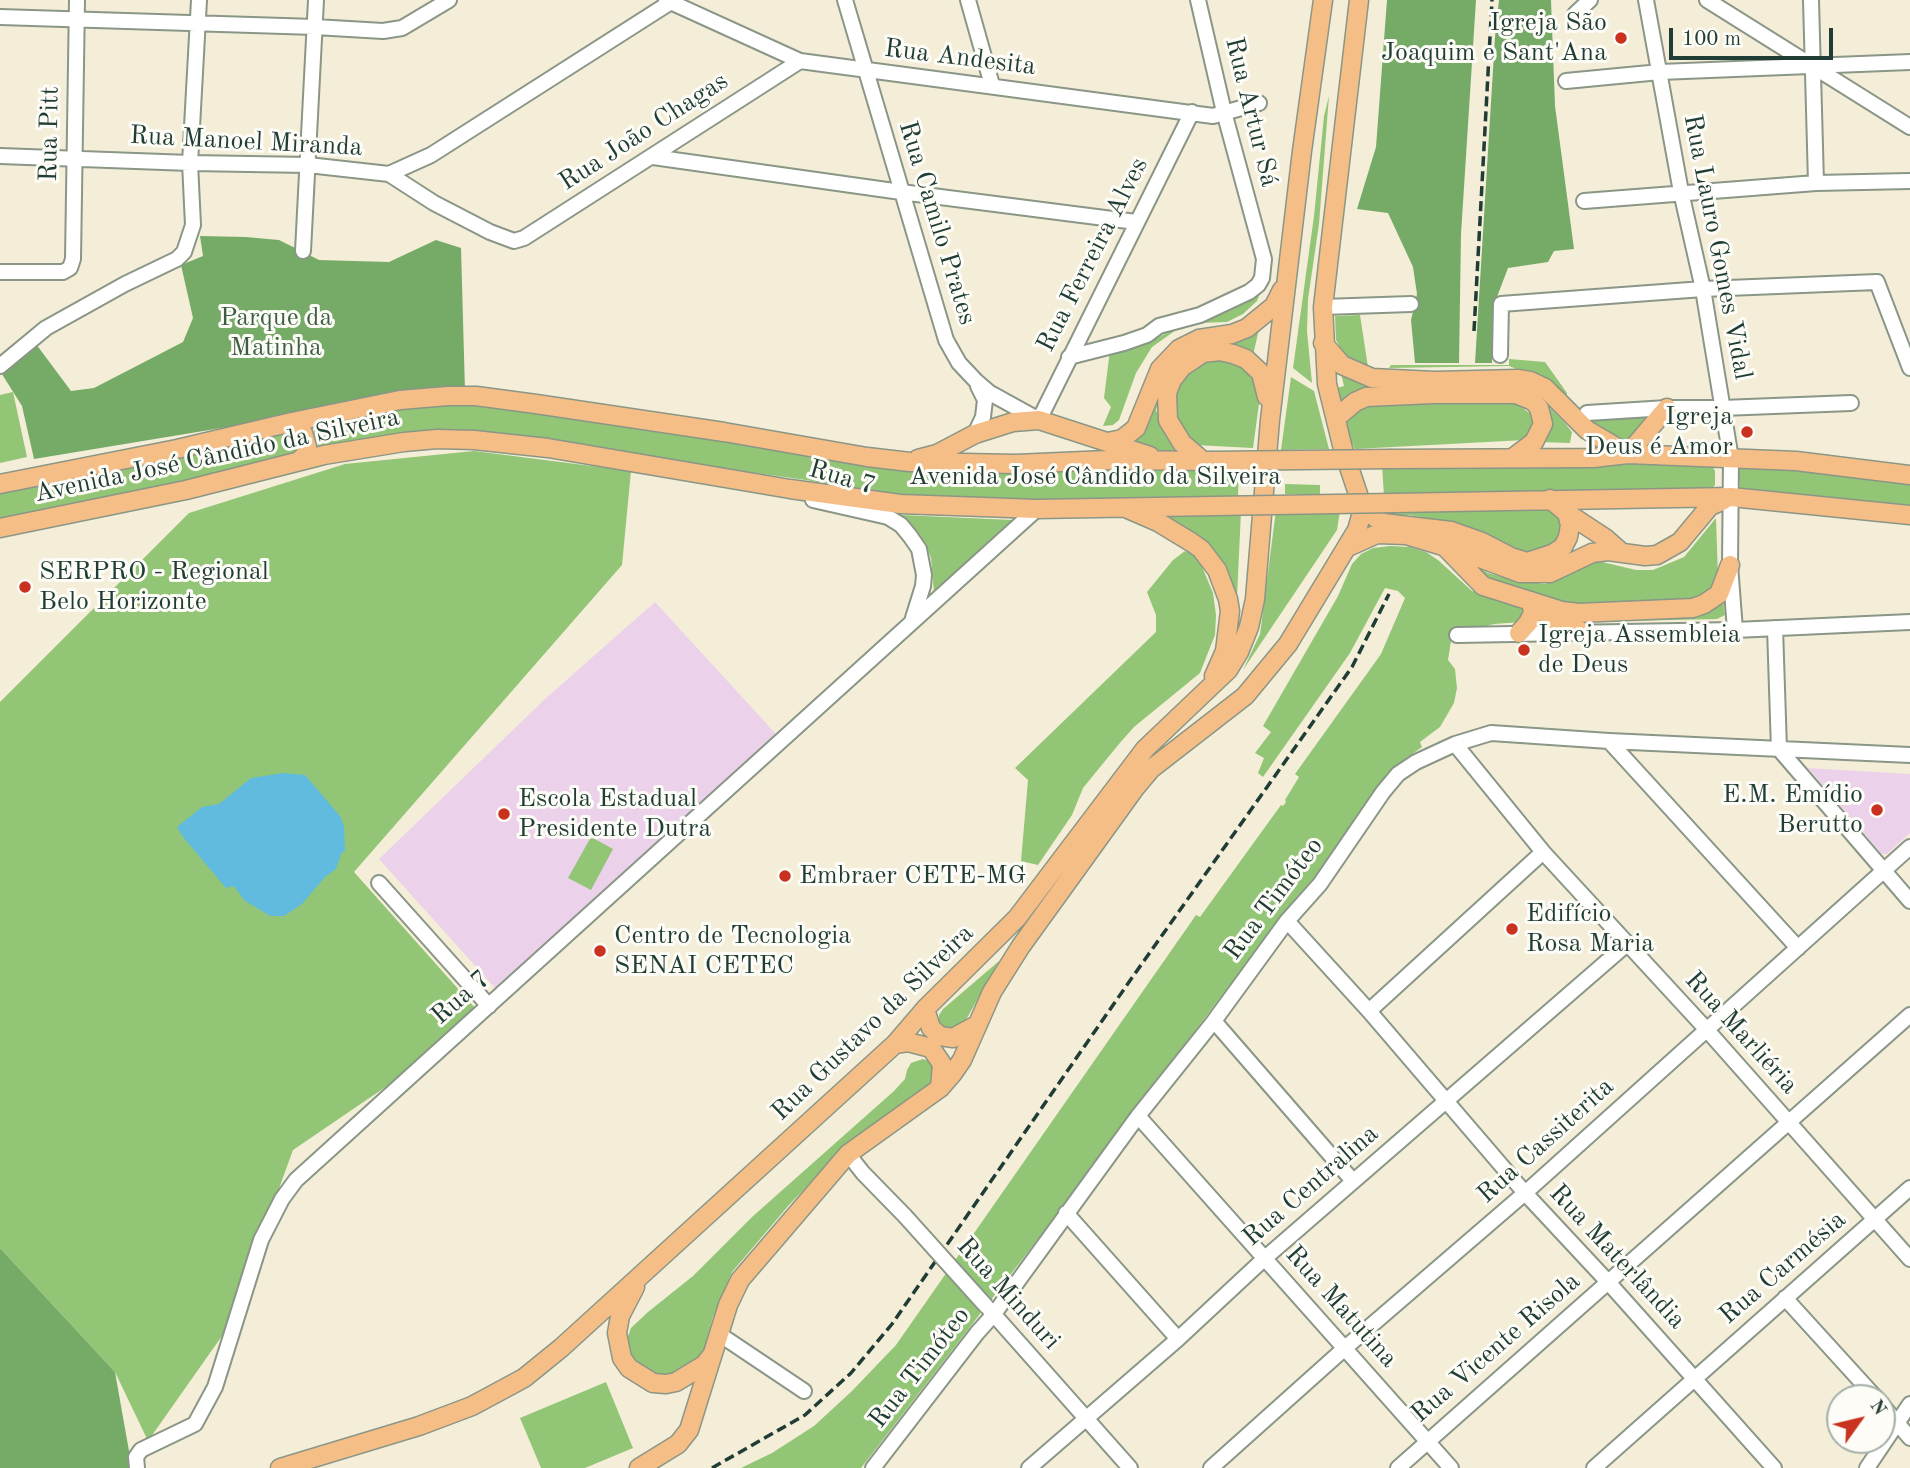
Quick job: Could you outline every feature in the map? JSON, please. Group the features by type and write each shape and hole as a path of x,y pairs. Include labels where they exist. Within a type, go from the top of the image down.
{"main road":[{"path":"1270,420 1323,0"},
{"path":"639,1468 678,1444 689,1430 719,1334 740,1280 848,1154 940,1088 962,1060 992,992 1021,946 1135,788 1151,769 1245,696 1288,644 1357,530 1363,509 1343,449 1327,384 1323,307 1357,2"},
{"path":"1108,442 1122,439 1136,428 1160,369 1179,349 1199,340 1232,334 1247,328 1274,306 1286,281"},
{"path":"1323,343 1342,365 1372,378 1530,381 1545,388 1587,430 1628,454 1667,408"},
{"path":"1207,461 1191,452 1174,432 1166,407 1172,380 1192,359 1220,351 1240,356 1254,365 1261,373 1266,386 1270,420"},
{"path":"1336,418 1355,402 1366,397 1517,394 1533,401 1539,408 1543,424 1534,442 1514,457"},
{"name":"Avenida José Cândido da Silveira","path":"0,484 177,449 400,400 476,396 910,462 1016,464 1107,460 1593,458 1628,454 1796,461 1910,474"},
{"path":"317,417 310,431 315,448 324,455"},
{"path":"910,462 937,454 975,434 1013,422 1039,419 1166,461"},
{"name":"Rua Gustavo da Silveira","path":"279,1468 419,1426 472,1406 524,1378 640,1278 895,1044 925,1009 1017,918 1145,749 1206,693 1228,670 1239,652 1249,627 1255,599 1270,420"},
{"path":"292,422 303,433 307,447 306,454 299,461"},
{"name":"Avenida José Cândido da Silveira","path":"0,528 186,490 324,455 421,440 474,440 548,448 790,489 900,503 1037,509 1731,497 1910,515"},
{"path":"1348,547 1377,534 1406,535 1443,545 1520,573 1550,573 1592,553 1657,555 1686,537 1710,506 1731,497"},
{"path":"1550,499 1621,552"},
{"path":"1121,506 1157,522 1201,549 1223,583 1230,611 1228,638 1206,693"},
{"path":"1363,509 1383,523 1451,531 1527,562 1541,559 1563,547 1570,525 1567,513"},
{"path":"1443,545 1483,586 1579,613 1693,608 1718,594 1730,565"},
{"path":"1531,601 1552,619 1583,632"},
{"path":"1519,633 1528,624 1533,613 1531,601"},
{"path":"925,1009 931,1028 940,1036 953,1038 975,1026"},
{"path":"895,1044 908,1042 931,1048 942,1065 940,1088"},
{"path":"640,1278 620,1316 617,1333 622,1357 629,1368 653,1383 666,1384 676,1382 704,1365 715,1352"}],"street":[{"name":"Rua Pitt","path":"0,272 63,272 70,268 73,259 77,0"},
{"path":"0,366 46,328 125,284 177,259 184,252 193,225 190,163 199,0"},
{"path":"303,251 316,0"},
{"path":"0,17 383,31 402,28 449,0"},
{"name":"Rua Camilo Prates","path":"845,0 946,340 959,363 976,381 998,397 1039,419"},
{"path":"968,0 992,85"},
{"name":"Rua Artur Sá","path":"1069,357 1147,335 1159,326 1200,315 1249,292 1258,285 1264,269 1265,259 1224,112 1198,0"},
{"path":"1575,14 1590,0"},
{"name":"Rua Lauro Gomes Vidal","path":"1646,0 1681,192 1703,289 1731,459 1730,565 1735,630"},
{"path":"1707,0 1910,127"},
{"path":"1811,0 1816,183"},
{"path":"389,174 430,155 671,1"},
{"name":"Rua Andesita","path":"671,1 800,61 1213,116 1259,103"},
{"name":"Rua João Chagas","path":"514,241 524,238 653,157 800,61"},
{"path":"1566,81 1660,72 1910,62"},
{"name":"Rua Ferreira Alves","path":"1039,419 1192,112"},
{"name":"Rua Manoel Miranda","path":"0,156 308,165 389,174 445,208 490,232 514,241"},
{"path":"653,157 1136,222"},
{"path":"1584,201 1816,183 1910,181"},
{"path":"1500,355 1501,304 1703,289 1877,282 1910,368"},
{"path":"1323,307 1411,304"},
{"path":"975,434 983,417 985,400 976,381"},
{"path":"1587,414 1667,408 1851,403"},
{"name":"Rua 7","path":"790,489 810,499 873,512 901,525 919,549 924,564 923,586 912,621"},
{"name":"Rua 7","path":"137,1468 136,1457 141,1450 195,1424 215,1387 261,1240 282,1199 296,1180 1037,509"},
{"path":"923,586 936,600"},
{"path":"1457,635 1735,630 1910,622"},
{"path":"1775,628 1779,749 1910,901"},
{"name":"Rua Timóteo","path":"873,1468 976,1333 990,1310 1214,1021 1287,921 1320,884 1364,818 1398,774 1416,762 1455,744 1491,733 1910,755"},
{"path":"1609,741 1798,948"},
{"name":"Rua Marliéria","path":"1455,744 1543,852 1707,1030 1910,1259"},
{"name":"Rua Cassiterita","path":"1211,1468 1525,1193 1910,847"},
{"path":"1368,1011 1543,852"},
{"path":"379,883 489,1006"},
{"name":"Rua Materlândia","path":"1287,921 1525,1193 1774,1468"},
{"name":"Rua Centralina","path":"1030,1468 1178,1339 1265,1258 1627,944"},
{"name":"Rua Vicente Risola","path":"1398,1468 1910,1015"},
{"path":"1214,1021 1353,1181"},
{"name":"Rua Matutina","path":"1138,1116 1451,1468"},
{"name":"Rua Minduri","path":"848,1154 1130,1468"},
{"name":"Rua Carmésia","path":"1603,1465 1695,1378 1910,1188"},
{"path":"1066,1213 1178,1339"},
{"path":"1785,1298 1863,1384"},
{"path":"719,1334 804,1391"},
{"path":"1867,1468 1910,1404"},
{"path":"1896,1421 1910,1438"}],"shaded area":[{"path":"655,602 776,734 496,989 379,859 545,699"},
{"name":"E.M. Emídio Berutto","path":"1808,768 1910,774 1910,833 1887,854 1882,854"}],"green space":[{"path":"1387,0 1476,0 1461,234 1459,363 1415,363 1411,320 1417,294 1413,267 1388,213 1357,209 1376,147"},
{"path":"1499,0 1551,0 1555,106 1574,249 1554,251 1548,262 1508,268 1492,310 1492,363 1475,363 1495,37"},
{"path":"1329,96 1319,224 1308,299 1307,331 1312,383 1293,368 1314,216 1324,116"},
{"name":"Parque da Matinha","path":"200,236 279,240 319,260 389,262 436,240 461,248 465,391 34,459 22,406 0,371 36,344 71,391 94,388 183,342 193,318 181,265 203,256"},
{"path":"1263,286 1257,301 1243,314 1227,322 1199,323 1176,330 1152,347 1136,373 1119,420 1113,425 1103,426 1111,407 1104,398 1110,350 1152,341 1174,329 1225,312 1259,292"},
{"path":"1360,315 1368,367 1345,357 1336,340 1335,316"},
{"path":"1259,329 1252,360 1243,352 1212,346 1197,349 1170,372 1156,410 1169,439 1184,456 1151,453 1120,443 1139,432 1155,391 1169,365 1191,345 1235,340"},
{"path":"1223,359 1250,368 1261,389 1253,448 1195,445 1176,426 1172,395 1177,383 1199,362"},
{"path":"1509,359 1545,362 1567,393 1567,402 1544,380 1509,366 1389,368 1391,365 1509,365"},
{"path":"1341,374 1354,381 1372,385 1521,386 1533,391 1564,422 1572,432 1570,443 1540,442 1545,434 1547,415 1533,395 1505,390 1373,390 1360,392 1341,403 1337,388 1344,386"},
{"path":"1291,377 1314,391 1329,449 1281,450"},
{"path":"13,392 27,457 0,463 0,395"},
{"path":"1514,401 1533,416 1534,432 1525,440 1355,449 1347,434 1346,421 1352,409 1362,403"},
{"path":"475,402 864,462 1239,466 1238,497 1022,502 898,498 806,480 490,436 320,449 314,436 314,428 319,420 406,404"},
{"path":"1653,416 1631,440 1618,440 1583,418"},
{"path":"291,426 298,431 298,457 0,521 0,488"},
{"path":"474,451 631,471 622,565 354,872 476,1009 412,1069 293,1150 229,1326 148,1441 115,1372 0,1248 0,702 189,513 345,464"},
{"path":"1711,463 1715,471 1715,485 1705,489 1384,496 1382,465"},
{"path":"1737,464 1910,480 1910,508 1741,494"},
{"path":"1285,484 1320,485 1320,495 1285,494"},
{"path":"1543,505 1559,516 1563,535 1555,545 1530,553 1510,551 1470,529 1450,522 1409,515 1391,517 1367,509"},
{"path":"1150,510 1241,511 1236,619 1230,585"},
{"path":"1276,510 1340,511 1337,530 1243,670 1260,634"},
{"path":"901,515 1013,520 934,593 931,558 926,545"},
{"path":"1716,518 1718,577 1701,602 1582,607 1494,585 1460,558 1488,573 1545,584 1594,560 1636,570 1653,570 1684,557"},
{"path":"1410,547 1426,552 1472,591 1517,601 1526,607 1522,622 1494,624 1452,635 1448,660 1455,669 1457,688 1454,703 1440,727 1420,742 1422,747 1401,762 1376,788 1319,872 1293,901 861,1468 741,1468 772,1453 814,1426 896,1345 1196,915 1200,917 1281,805 1286,802 1299,777 1295,774 1381,654 1405,598 1398,591 1385,588 1350,653 1263,777 1258,773 1264,758 1255,753 1271,732 1263,726 1338,596 1352,564 1361,554 1373,548"},
{"path":"1185,551 1198,557 1213,593 1216,615 1215,635 1200,673 1134,727 1119,744 1083,788 1072,815 1038,865 1021,861 1028,780 1015,768 1156,632 1156,615 1147,592 1173,560"},
{"path":"1723,600 1725,615 1717,619 1581,622 1557,616"},
{"path":"591,837 613,849 591,890 568,878"},
{"path":"999,961 962,1027 944,1030 939,1024 939,1015 943,1009"},
{"path":"923,1059 932,1062 939,1078 929,1089 851,1140 789,1205 732,1272 713,1317 702,1357 670,1376 656,1375 640,1367 629,1354 626,1342 631,1328 693,1276 752,1217 894,1091 905,1079 911,1063"},
{"path":"0,1248 115,1372 132,1468 0,1468"},
{"path":"606,1382 633,1448 585,1468 541,1468 520,1418"}],"water":[{"path":"283,773 305,775 340,816 344,826 345,850 336,869 325,877 302,904 284,916 270,916 244,900 234,886 226,888 177,827 202,807 219,804 251,778"}],"railway":[{"path":"1474,331 1492,0"},
{"path":"712,1468 805,1415 851,1373 892,1324 1352,667 1389,594"}],"place":[{"name":"Igreja São Joaquim e Sant'Ana","path":"1621,38"},
{"name":"Igreja Deus é Amor","path":"1747,432"},
{"name":"SERPRO - Regional Belo Horizonte","path":"25,587"},
{"name":"Igreja Assembleia de Deus","path":"1524,650"},
{"name":"E.M. Emídio Berutto","path":"1877,810"},
{"name":"Escola Estadual Presidente Dutra","path":"504,814"},
{"name":"Embraer CETE-MG","path":"785,876"},
{"name":"Edifício Rosa Maria","path":"1512,929"},
{"name":"Centro de Tecnologia SENAI CETEC","path":"600,951"}]}
